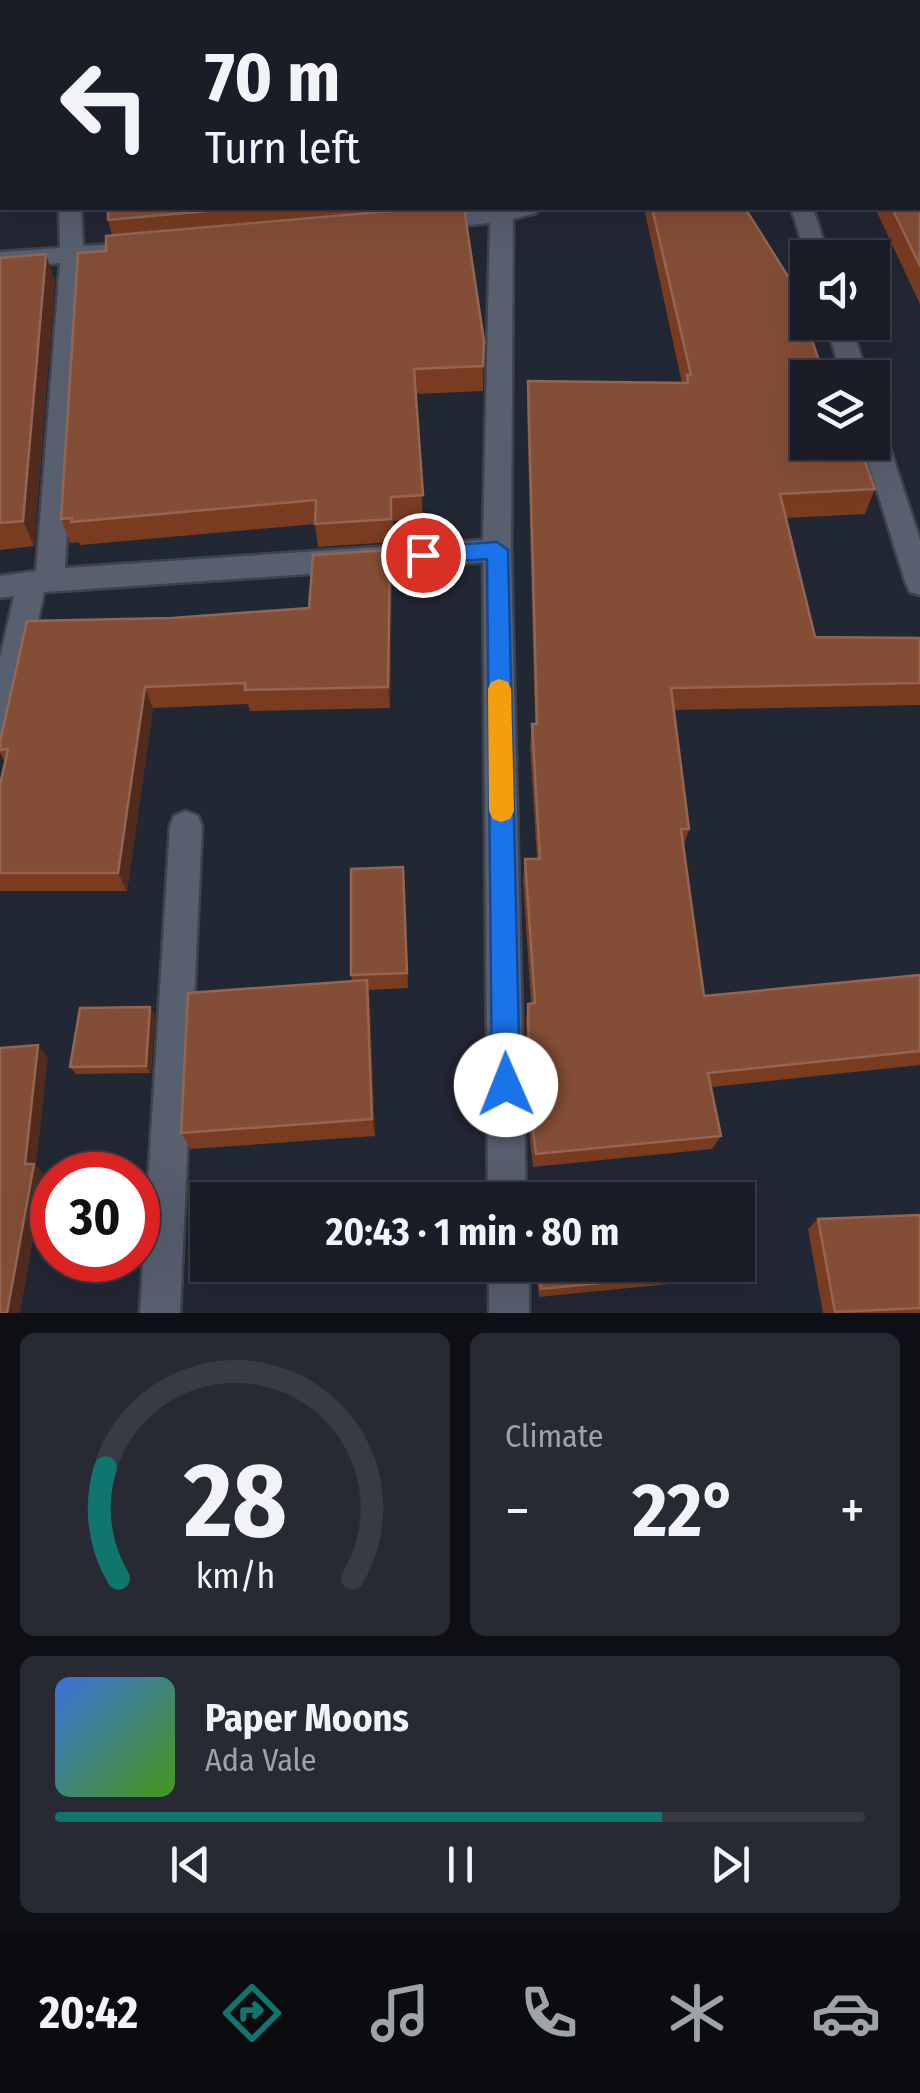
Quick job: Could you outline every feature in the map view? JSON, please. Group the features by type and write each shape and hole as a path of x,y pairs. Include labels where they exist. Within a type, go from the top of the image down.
{"street":[{"path":"0,727 41,582 72,255 70,210"},
{"path":"405,224 511,210 497,550 508,1182"},
{"path":"803,210 812,240"},
{"path":"0,260 150,248"},
{"path":"881,460 920,584"},
{"path":"0,587 497,550"},
{"path":"160,1313 186,826"},
{"path":"508,1282 509,1313"}],"building":[{"path":"108,210 220,210 108,220"},
{"path":"402,210 464,210 484,341 483,366 414,369 423,495 391,497 391,519 315,524 316,500 71,522 72,518 61,519 78,253 106,251 106,236"},
{"path":"652,210 746,210 790,280 790,340 812,340 819,360 790,360 790,460 865,460 875,489 780,494 815,637 920,638 920,683 671,688 689,829 681,829 704,996 920,975 920,1051 708,1073 721,1136 536,1154 530,1110 528,1004 535,1003 525,859 540,859 532,724 537,724 528,381 688,383 687,375 691,375"},
{"path":"893,210 920,210 920,266"},
{"path":"46,254 23,521 0,523 0,258"},
{"path":"390,550 388,687 245,690 245,683 145,687 118,873 0,873 0,785 8,749 0,750 0,742 27,621 172,618 309,608 313,555"},
{"path":"403,867 407,973 351,975 351,869"},
{"path":"367,980 372,1119 181,1133 188,993"},
{"path":"150,1007 146,1066 70,1067 80,1008"},
{"path":"38,1045 25,1164 30,1164 30,1186 7,1313 0,1313 0,1048"},
{"path":"920,1215 920,1308 835,1312 818,1219"},
{"path":"540,1282 614,1282 541,1289"}],"slow traffic":[{"path":"499,689 501,811"}],"route":[{"path":"423,555 497,550 506,1085"}]}
